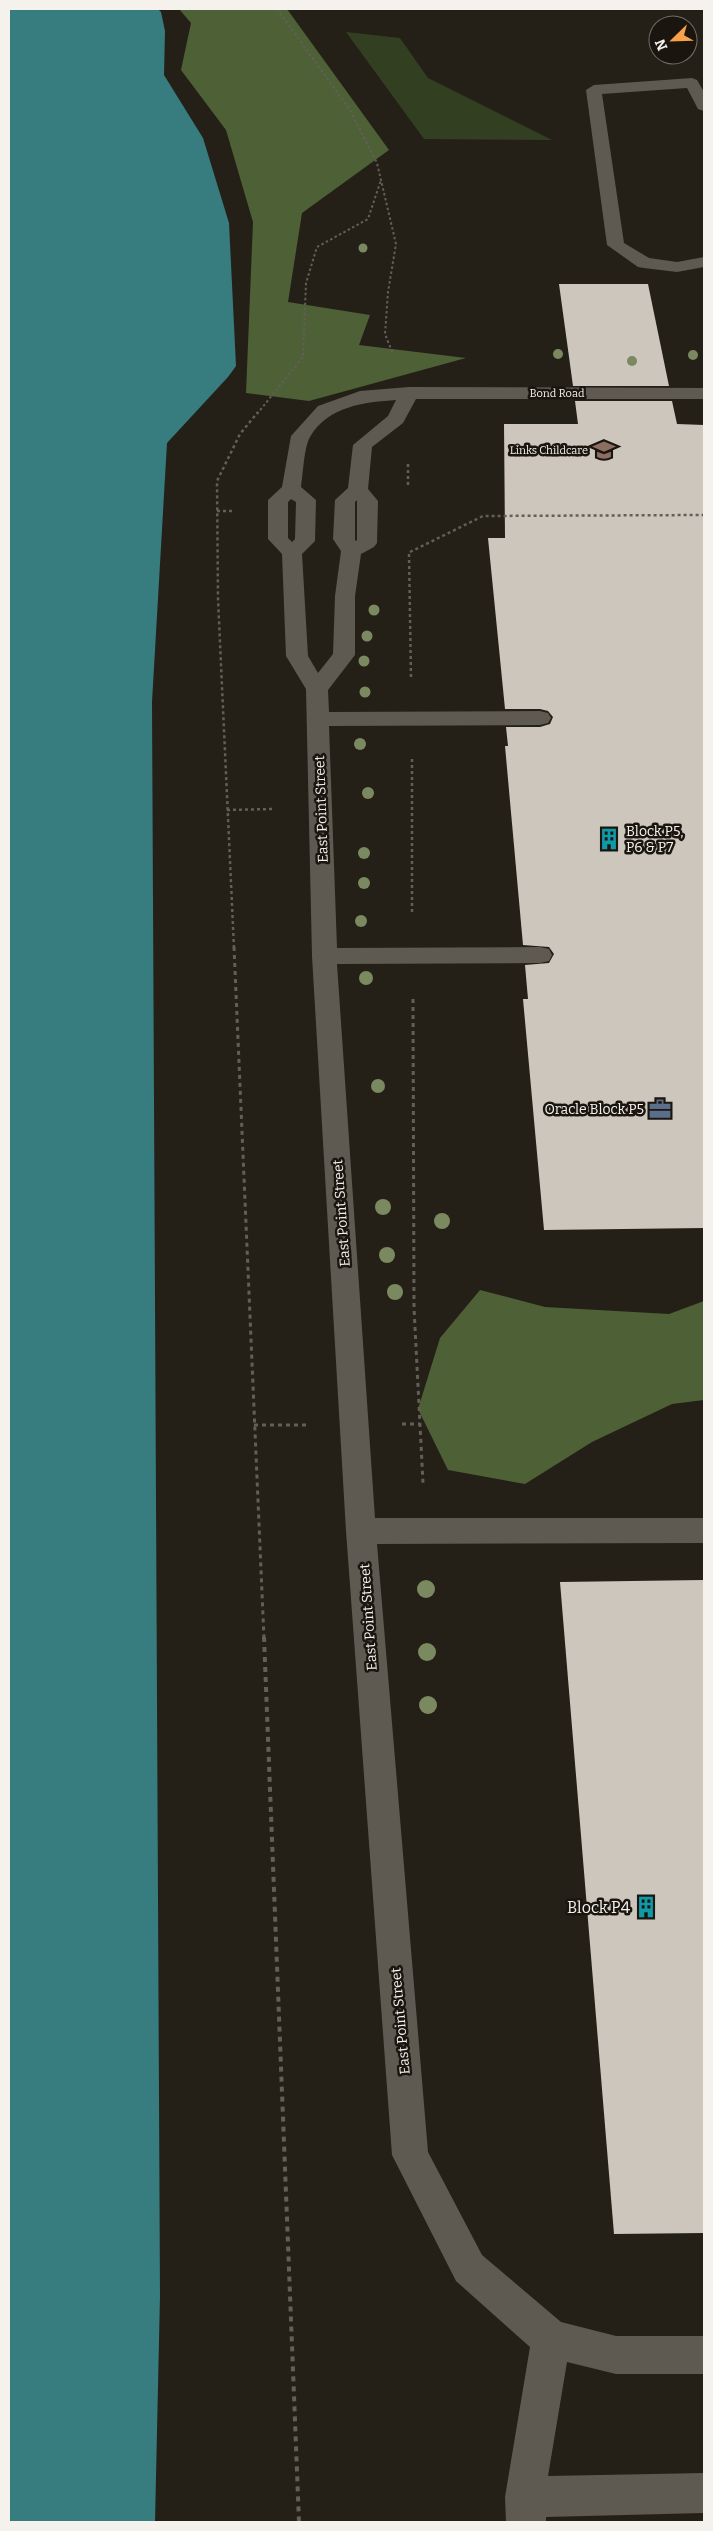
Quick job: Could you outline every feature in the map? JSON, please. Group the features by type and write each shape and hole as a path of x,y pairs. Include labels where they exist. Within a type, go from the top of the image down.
{"street":[{"path":"704,106 696,76 594,90 616,245 644,264 677,267 704,262"},
{"path":"292,554 305,541 306,500 291,489 278,500 278,539 292,554 297,656 317,689 344,655 345,596 351,550 343,539 345,500 358,490 363,445 396,419 409,393"},
{"name":"Bond Road","path":"291,489 300,436 325,410 360,397 409,393 704,393"},
{"name":"East Point Street","path":"317,689 324,956 361,1531 410,2155 469,2268 552,2339 616,2355 704,2355"},
{"path":"318,719 540,718"},
{"path":"324,956 540,955"},
{"path":"361,1531 704,1531"},
{"path":"552,2339 526,2510 704,2493"}],"path":[{"path":"277,9 350,110 377,163 396,244 388,292 386,334 409,393"},
{"path":"299,2522 290,2347 259,1510 218,608 217,481 240,434 303,357 306,283 317,247 368,219 381,180"},
{"path":"408,458 409,494"},
{"path":"348,579 410,552 483,516 704,515"},
{"path":"409,542 414,1308 426,1531"}],"green space":[{"path":"179,9 287,9 389,150 302,213 288,302 370,315 359,345 466,358 309,401 246,393 253,222 226,130 181,70 191,23"},
{"path":"346,32 400,38 428,78 552,140 424,139"},
{"path":"480,1290 545,1307 669,1314 704,1301 704,1400 672,1404 592,1442 525,1484 448,1470 418,1409 440,1338"}],"water":[{"path":"9,9 158,9 161,12 165,31 164,75 203,138 229,223 236,366 167,443 152,702 160,2296 155,2522 9,2522"}],"building":[{"path":"559,284 648,284 669,386 573,386"},
{"name":"Block P5, P6 & P7","path":"575,401 672,401 677,424 704,425 704,1228 544,1230 523,999 528,999 525,965 549,963 554,954 549,947 523,945 505,746 508,746 506,727 540,727 550,724 553,717 548,711 540,709 505,709 488,538 505,538 504,424 578,424"},
{"name":"Block P4","path":"704,1580 704,2233 614,2234 560,1582"}],"place":[{"name":"Links Childcare","path":"604,450"},
{"name":"Block P5, P6 & P7","path":"609,839"},
{"name":"Oracle Block P5","path":"660,1109"},
{"name":"Block P4","path":"646,1907"}]}
